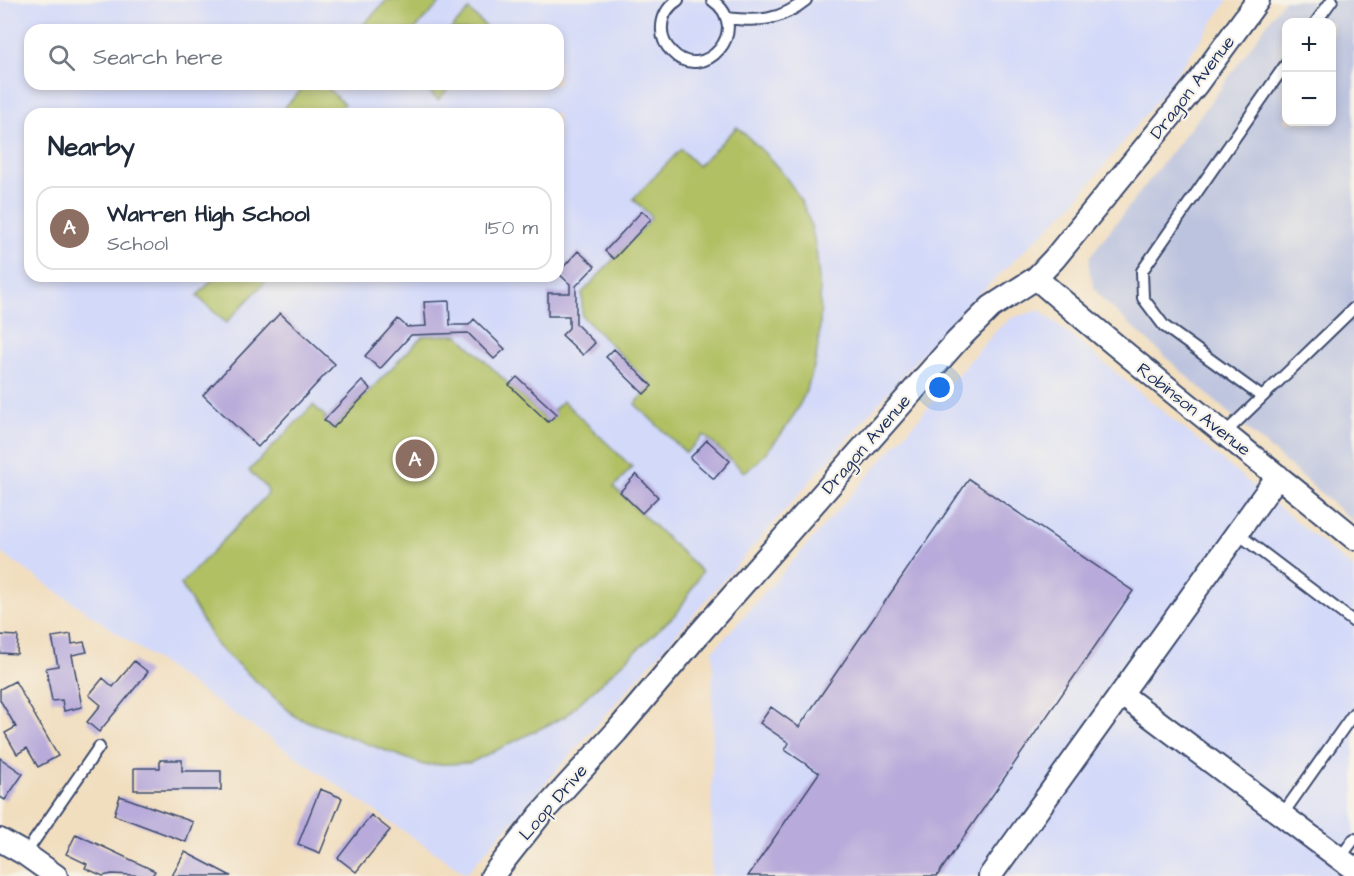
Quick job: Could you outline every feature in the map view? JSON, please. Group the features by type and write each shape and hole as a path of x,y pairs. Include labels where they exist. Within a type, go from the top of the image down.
{"street":[{"name":"Dragon Avenue","path":"593,757 956,342 991,307 1036,278 1057,256 1196,85 1258,0"},
{"name":"Robinson Avenue","path":"1036,278 1124,354 1354,538"},
{"path":"990,876 1278,476"},
{"path":"1121,694 1347,864"},
{"name":"Loop Drive","path":"492,876 540,815 593,757"},
{"path":"0,840 56,876"}],"lane":[{"path":"678,0 665,13 662,35 674,54 684,60 694,62 714,55 722,48 726,39 728,28 726,18 722,9 712,0"},
{"path":"726,18 753,21 774,18 806,0"},
{"path":"1319,18 1332,0"},
{"path":"1262,397 1164,326 1143,298 1142,271 1282,71"},
{"path":"1225,433 1354,308"},
{"path":"1237,533 1354,622"},
{"path":"1282,815 1354,713"},
{"path":"25,854 99,747"},
{"path":"1347,864 1354,839"}],"shaded area":[{"path":"0,0 1228,0 1166,89 1072,205 949,323 466,874 0,552"},
{"path":"1284,0 1354,0 1354,522 1102,299 1095,289 1089,270 1090,256 1216,95"},
{"path":"1040,310 1354,569 1354,876 711,876 713,651 996,331 1011,318"}],"green space":[{"path":"387,0 443,0 420,24 364,24"},
{"path":"469,10 483,24 456,24"},
{"path":"301,90 329,90 344,104 340,108 284,108"},
{"path":"427,90 447,90 438,100"},
{"path":"737,127 777,166 806,211 816,249 820,291 816,357 803,398 779,437 759,460 744,472 704,435 686,453 635,404 652,386 582,316 582,293 651,219 650,215 633,199 681,149 698,166"},
{"path":"210,282 265,282 226,323 197,296"},
{"path":"458,335 548,422 556,414 553,411 563,401 632,467 614,487 702,572 678,612 564,717 470,763 424,765 296,717 217,646 181,584 268,494 267,488 249,471 313,405 326,417 324,420 333,428 423,336"}],"building":[{"path":"642,211 651,219 614,259 605,251"},
{"path":"578,251 595,266 576,286 576,324 595,343 583,355 562,335 569,328 569,316 548,316 548,293 570,293 570,284 564,278 564,266"},
{"path":"449,301 450,325 469,325 474,319 505,349 494,359 468,333 411,335 380,369 365,356 398,319 407,327 426,326 424,302"},
{"path":"280,313 335,364 258,447 203,395"},
{"path":"614,349 652,386 644,394 606,357"},
{"path":"517,377 557,414 548,422 509,385"},
{"path":"362,381 371,389 333,428 324,420"},
{"path":"707,440 730,461 714,479 690,458"},
{"path":"636,474 658,497 642,513 620,492"},
{"path":"969,479 1133,591 937,876 748,876 819,773 785,750 789,743 760,723 771,707 799,727"},
{"path":"71,634 72,644 84,642 87,652 72,655 82,707 64,711 62,700 52,701 46,668 58,666 52,637"},
{"path":"0,635 18,636 17,654 0,653"},
{"path":"134,661 148,672 99,732 87,722 101,705 89,695 103,678 113,687"},
{"path":"15,681 58,756 38,767 27,748 17,754 5,733 16,727 0,700 0,689"},
{"path":"0,758 23,774 5,800 0,797"},
{"path":"160,760 182,760 182,771 221,771 221,790 134,790 134,768 160,768"},
{"path":"320,789 342,798 320,853 298,844"},
{"path":"120,796 193,822 186,842 114,815"},
{"path":"371,815 390,830 356,872 338,858"},
{"path":"76,834 155,871 152,876 112,874 103,876 85,868 87,864 66,854"},
{"path":"185,852 231,876 172,876"}],"place":[{"name":"Warren High School","path":"415,459"}]}
